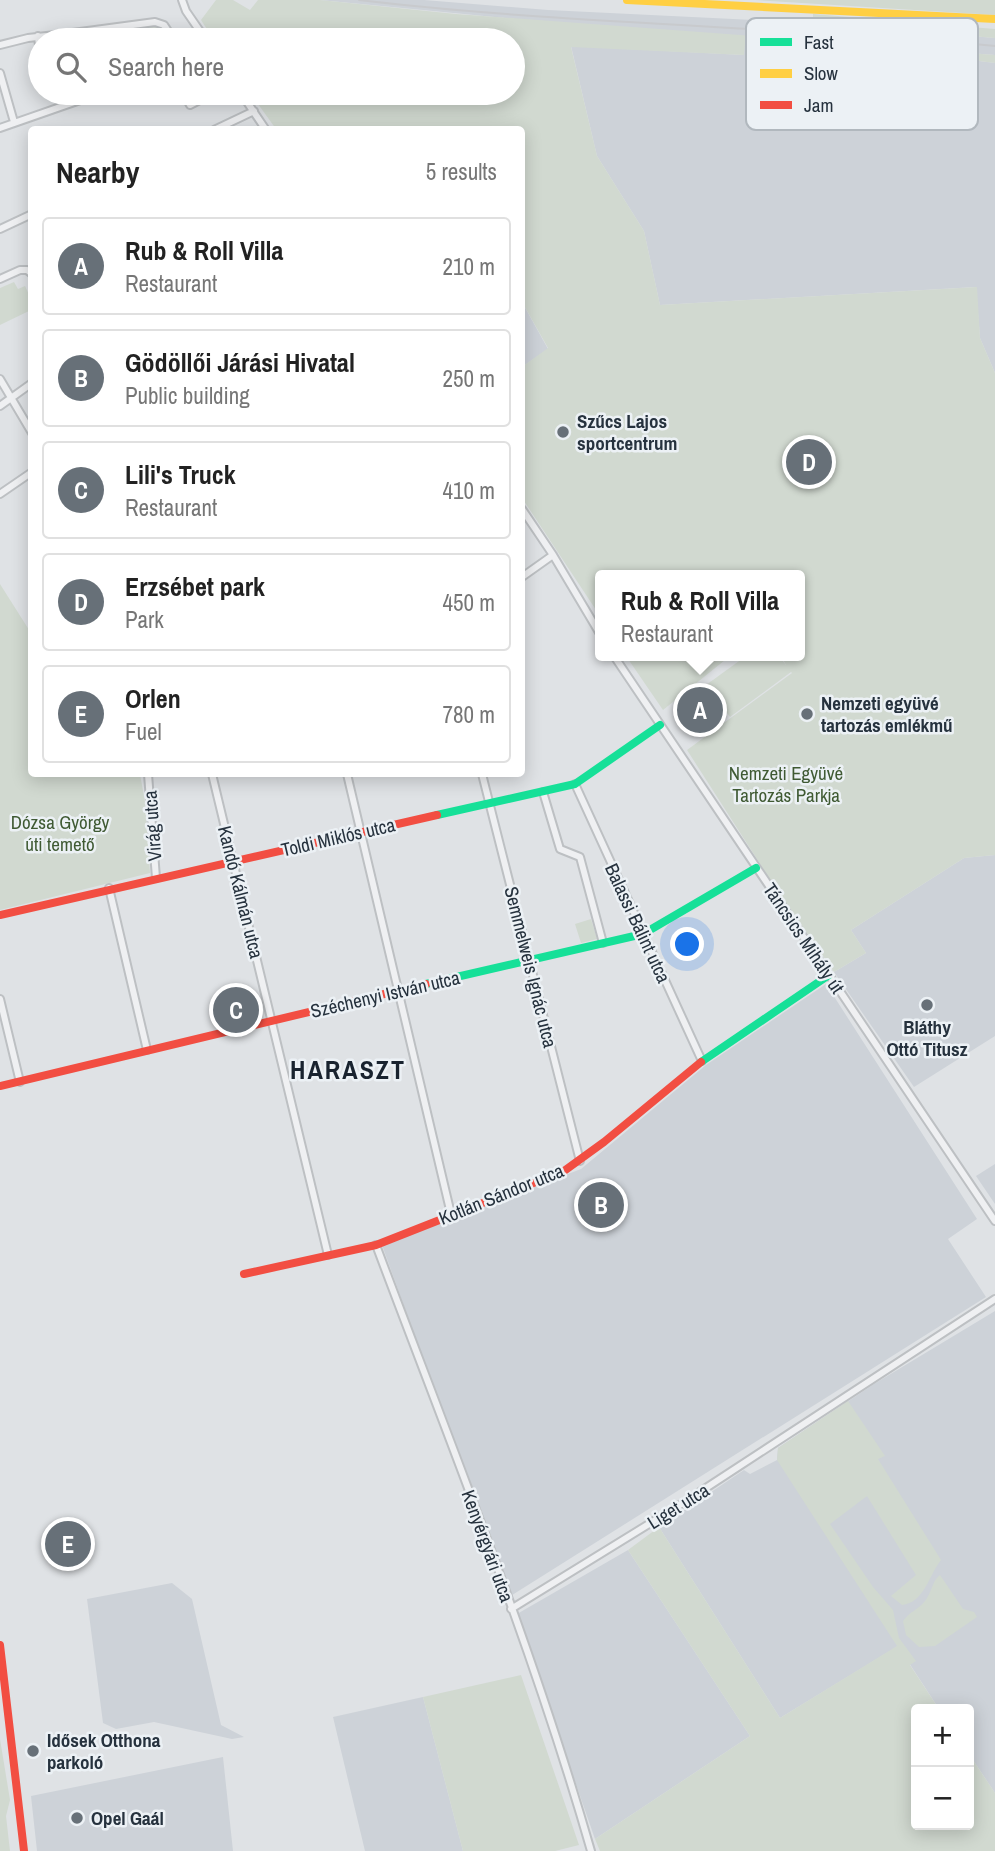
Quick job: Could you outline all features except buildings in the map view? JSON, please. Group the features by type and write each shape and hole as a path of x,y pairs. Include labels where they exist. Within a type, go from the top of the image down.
{"street":[{"path":"182,0 198,28"},
{"path":"627,0 717,2 995,19"},
{"path":"120,28 155,22 162,23 165,28"},
{"path":"0,45 28,38"},
{"path":"0,73 14,122"},
{"path":"0,128 65,105"},
{"path":"250,105 263,126"},
{"path":"223,126 254,111"},
{"path":"0,229 28,216"},
{"path":"0,279 23,270 28,272"},
{"path":"0,379 28,427"},
{"path":"0,405 28,386"},
{"path":"0,494 28,475"},
{"path":"525,513 595,626"},
{"path":"525,574 553,555"},
{"name":"Táncsics Mihály út","path":"617,661 995,1221"},
{"name":"Toldi Miklós utca","path":"0,915 109,888 575,784 660,725"},
{"name":"Virág utca","path":"148,777 156,878"},
{"name":"Kandó Kálmán utca","path":"213,777 328,1255"},
{"path":"348,777 451,1214"},
{"name":"Semmelweis Ignác utca","path":"483,777 580,1161"},
{"name":"Balassi Bálint utca","path":"575,784 702,1061"},
{"path":"544,792 560,849 580,857 603,943"},
{"name":"Széchenyi István utca","path":"0,1086 643,934 756,868"},
{"path":"109,888 147,1050"},
{"name":"Kotlán Sándor utca","path":"244,1274 376,1245 564,1171 580,1161 702,1061 829,975"},
{"path":"0,999 20,1082"},
{"name":"Kenyérgyári utca","path":"376,1245 566,1762 591,1851"},
{"name":"Liget utca","path":"511,1609 683,1503 995,1299"},
{"path":"0,1645 24,1851"}],"shaded area":[{"path":"320,0 424,0 548,10 746,20 746,42"},
{"path":"978,37 995,38 995,55 978,54"},
{"path":"744,44 746,130 978,130 978,61 995,63 995,373 980,338 976,287 660,305 644,231 597,156 571,46 744,55"},
{"path":"525,307 548,349 525,365"},
{"path":"995,855 995,1036 914,1087 834,972 866,953 851,930 964,858"},
{"path":"826,984 977,1219 948,1239 986,1297 509,1597 382,1245 581,1169 706,1065"},
{"path":"995,1164 995,1204 976,1176"},
{"path":"995,1311 995,1793 974,1762 974,1704 936,1704 898,1646 780,1718 659,1527 744,1470 750,1474 777,1460 778,1448 874,1384"},
{"path":"628,1550 750,1736 595,1839 517,1614"},
{"path":"172,1583 192,1599 221,1725 244,1737 232,1739 154,1722 116,1729 103,1723 87,1599"},
{"path":"423,1697 463,1851 365,1851 333,1717"},
{"path":"223,1757 233,1851 37,1851 31,1796"}],"green space":[{"name":"Nemzeti Együvé Tartozás Parkja","path":"216,0 233,0 250,10 258,0 320,0 456,14 746,36 744,55 571,47 597,156 644,231 660,305 977,287 980,338 995,373 995,855 964,858 851,930 866,953 834,972 773,884 687,750 792,673 730,717 706,685 739,661 783,661 786,665 784,661 805,661 805,570 595,570 595,608 525,503 525,365 548,348 525,307 525,126 274,126 259,105 525,105 525,28 206,28 201,20"},
{"path":"755,0 995,0 995,15"},
{"path":"813,14 862,18 813,18"},
{"path":"157,25 161,28 143,28"},
{"path":"978,28 995,29 995,38 978,37"},
{"path":"978,54 995,55 995,63 978,61"},
{"path":"14,282 18,289 25,286 28,292 28,311 0,325 0,288"},
{"name":"Dózsa György úti temető","path":"0,584 28,628 28,777 141,777 150,873 0,910"},
{"path":"629,661 724,661 663,710"},
{"path":"591,919 597,939 581,943 575,924"},
{"path":"848,1401 885,1456 878,1459 941,1560 921,1594 910,1603 902,1605 891,1596 916,1575 867,1496 830,1524 873,1587 893,1610 899,1638 916,1661 910,1665 936,1704 911,1704 911,1830 974,1830 974,1762 995,1793 995,1851 600,1851 595,1839 750,1736 628,1550 659,1527 780,1718 897,1646 777,1460 778,1448"},
{"path":"940,1575 963,1609 974,1612 977,1617 935,1646 919,1647 906,1635 903,1621 925,1601"},
{"path":"521,1675 579,1845 555,1851 463,1851 423,1697"},
{"path":"0,1739 10,1800 6,1816 10,1851 0,1851"}],"tram line":[{"path":"359,0 518,15 746,29"},
{"path":"978,45 995,46"}],"traffic: fast":[{"path":"437,815 575,784 660,725"},
{"path":"426,984 643,934 756,868"},
{"path":"701,1062 829,975"}],"traffic: slow":[{"path":"627,0 976,18"},
{"path":"978,18 995,19"}],"traffic: jam":[{"path":"0,915 437,815"},
{"path":"0,1086 426,984"},
{"path":"244,1274 376,1245 564,1171 604,1142 701,1062"},
{"path":"0,1645 24,1851"}],"place":[{"name":"Szűcs Lajos sportcentrum","path":"563,432"},
{"name":"Erzsébet park","path":"809,462"},
{"name":"Rub & Roll Villa","path":"700,710"},
{"name":"Nemzeti együvé tartozás emlékmű","path":"807,714"},
{"name":"Bláthy Ottó Titusz","path":"927,1005"},
{"name":"Lili's Truck","path":"236,1010"},
{"name":"Gödöllői Járási Hivatal","path":"601,1205"},
{"name":"Orlen","path":"68,1544"},
{"name":"Idősek Otthona parkoló","path":"33,1751"},
{"name":"Opel Gaál","path":"77,1818"}],"district":[{"name":"HARASZT","path":"348,1069"}]}
